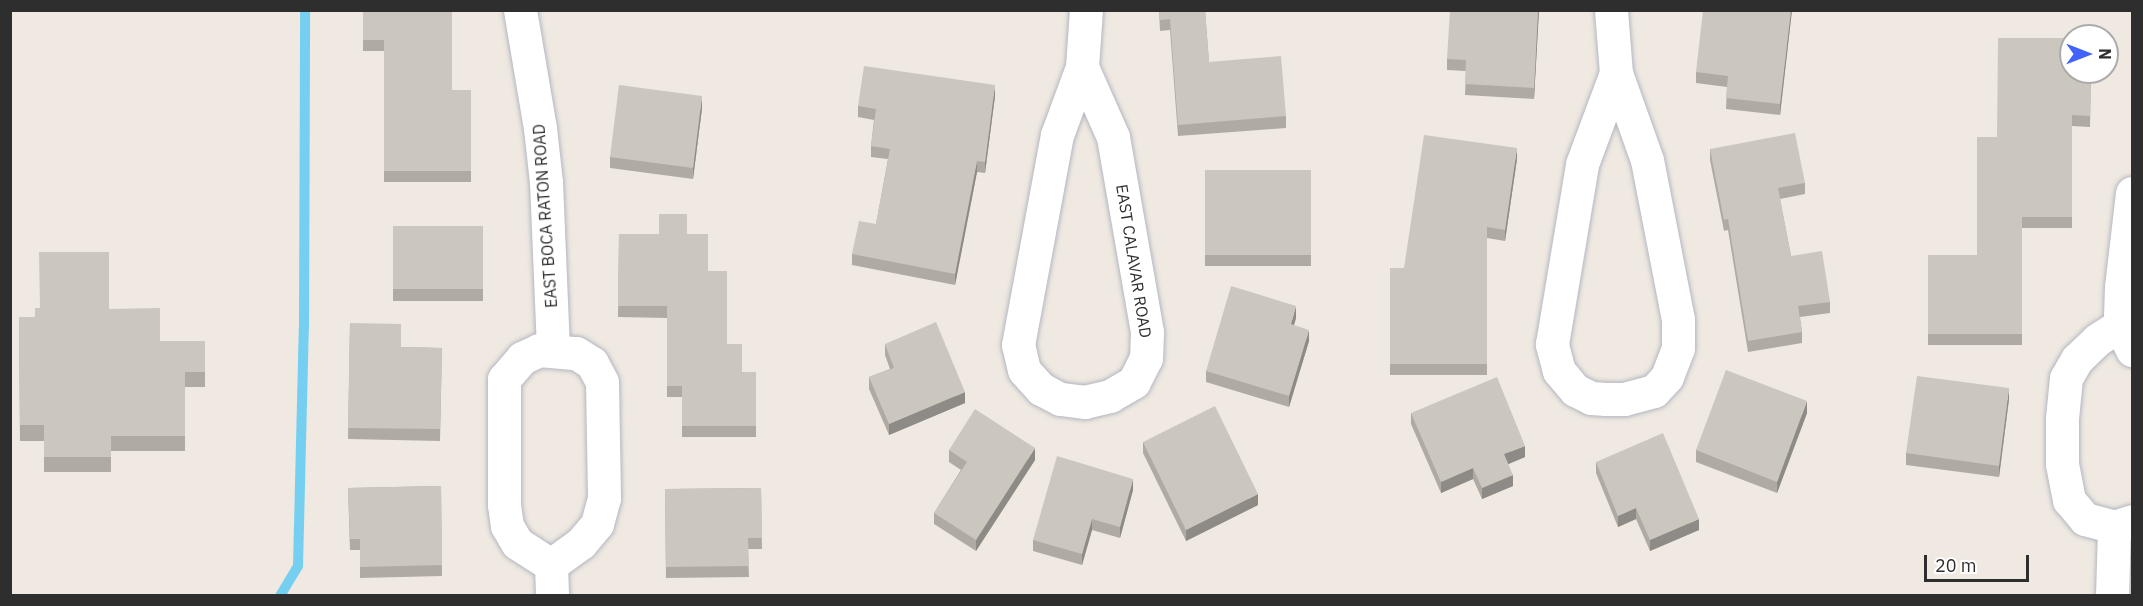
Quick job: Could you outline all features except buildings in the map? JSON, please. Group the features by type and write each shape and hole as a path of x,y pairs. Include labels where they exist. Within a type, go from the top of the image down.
{"street":[{"name":"EAST BOCA RATON ROAD","path":"520,10 540,128 546,182 553,351"},
{"name":"EAST CALAVAR ROAD","path":"1082,67 1113,137 1147,332 1146,358 1134,382 1110,396 1085,402 1060,399 1041,389 1024,370 1018,345 1057,135 1082,67 1086,10"},
{"path":"1611,10 1616,73 1647,160 1673,285 1678,348 1666,377 1654,391 1624,399 1606,399 1591,398 1575,390 1559,370 1552,344 1582,164 1616,73"},
{"path":"2112,596 2123,524 2085,519 2069,500 2062,464 2062,418 2066,378 2077,359 2097,340 2126,338 2121,287 2133,193"},
{"path":"539,350 576,353 592,363 602,382 604,498 597,524 551,580 517,543 507,526 504,505 504,379 522,358 539,350"}],"waterway":[{"path":"280,596 298,566 304,328 305,10"}]}
